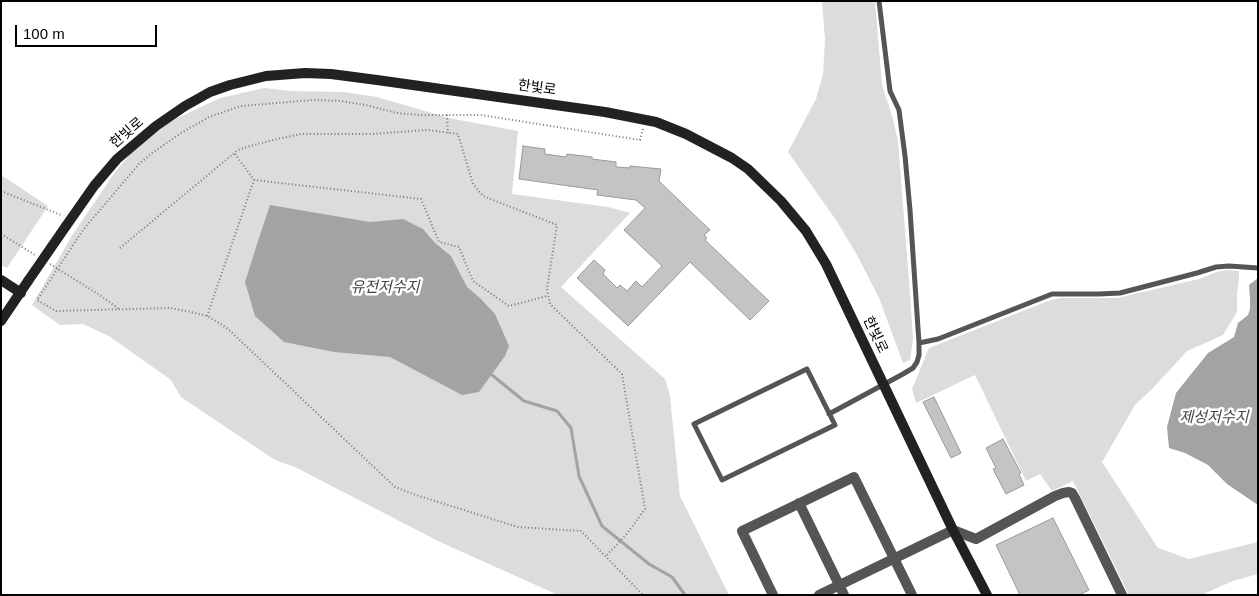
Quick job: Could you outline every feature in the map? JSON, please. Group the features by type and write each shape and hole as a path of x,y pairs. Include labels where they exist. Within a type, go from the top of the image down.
{"street":[{"name":"한빛로","path":"1,321 68,222 94,186 117,159 156,126 185,106 210,92 230,85 266,76 305,73 331,74 596,110 645,119 686,134 732,158 748,169 792,213 806,231 826,264 953,530 987,595"},
{"path":"1,280 21,293"},
{"path":"774,595 742,531 854,477 912,595"},
{"path":"819,595 841,590 894,558 953,530 976,539 1055,496 1069,492 1075,498 1122,595"},
{"path":"799,503 841,590"}],"lane":[{"path":"829,414 913,368 919,355 905,156 899,110 890,91 879,1"},
{"path":"919,343 938,339 1052,294 1120,292 1197,274 1216,267 1258,268"},
{"path":"807,369 829,414 834,425 722,480 694,424 807,369"}],"path":[{"path":"643,595 581,532 518,527 395,487 228,329 207,316 170,308 56,311 37,300 83,230 138,164 181,133 209,117 241,106 313,100 340,100 397,113 481,115 640,140 645,119"},
{"path":"447,115 448,133"},
{"path":"120,248 238,150 301,134 372,134 428,130 458,134 473,184 483,196 557,225 547,289 550,304 622,374 645,509 626,535 606,556"},
{"path":"235,153 254,180 421,199 439,242 459,247 473,281 509,306 548,295"},
{"path":"207,316 254,180"},
{"path":"1,191 68,222"},
{"path":"1,234 36,255"},
{"path":"50,264 119,309"}],"shaded area":[{"path":"822,1 875,1 882,85 898,141 910,293 913,339 910,360 903,363 879,298 857,255 836,220 788,152 816,99 823,74 825,40"},
{"path":"264,88 292,91 344,92 377,97 449,118 518,131 512,194 608,207 630,213 561,287 665,379 670,396 680,496 729,595 558,595 440,542 295,467 275,460 181,397 171,380 109,336 83,324 60,325 32,305 73,234 115,172 137,146 169,122 220,98"},
{"path":"1,175 48,206 7,268 1,265"},
{"path":"1227,270 1239,271 1237,312 1223,335 1187,351 1135,405 1102,462 1158,548 1189,559 1258,542 1258,574 1233,581 1201,595 1129,595 1073,481 1052,491 1040,474 1026,481 975,375 916,403 912,389 929,348 1048,301 1060,298 1117,298 1199,279"}],"water":[{"name":"유전저수지","path":"270,205 370,222 403,219 423,229 435,243 451,256 467,287 495,314 509,346 505,356 479,392 462,395 390,357 334,352 284,342 255,316 245,282"},
{"name":"제성저수지","path":"1258,278 1258,505 1227,484 1208,465 1185,453 1169,448 1167,427 1176,393 1208,353 1234,337 1238,323 1248,315 1250,309 1249,285"}],"building":[{"path":"523,146 545,149 545,154 566,157 567,154 616,162 616,167 630,168 630,166 661,169 659,181 710,230 704,235 707,238 705,240 769,301 750,320 690,262 628,326 577,278 594,260 605,270 603,274 617,288 620,285 627,291 636,281 642,287 662,266 624,230 645,208 636,200 597,195 598,190 519,179"},
{"path":"934,397 961,453 951,458 923,402"},
{"path":"1003,439 1021,473 1019,474 1024,485 1006,494 993,469 996,468 986,448"},
{"path":"1053,518 1089,590 1079,595 1020,595 996,545"}],"waterway":[{"path":"492,375 524,401 557,411 571,428 579,476 602,526 649,564 672,577 685,595"}]}
